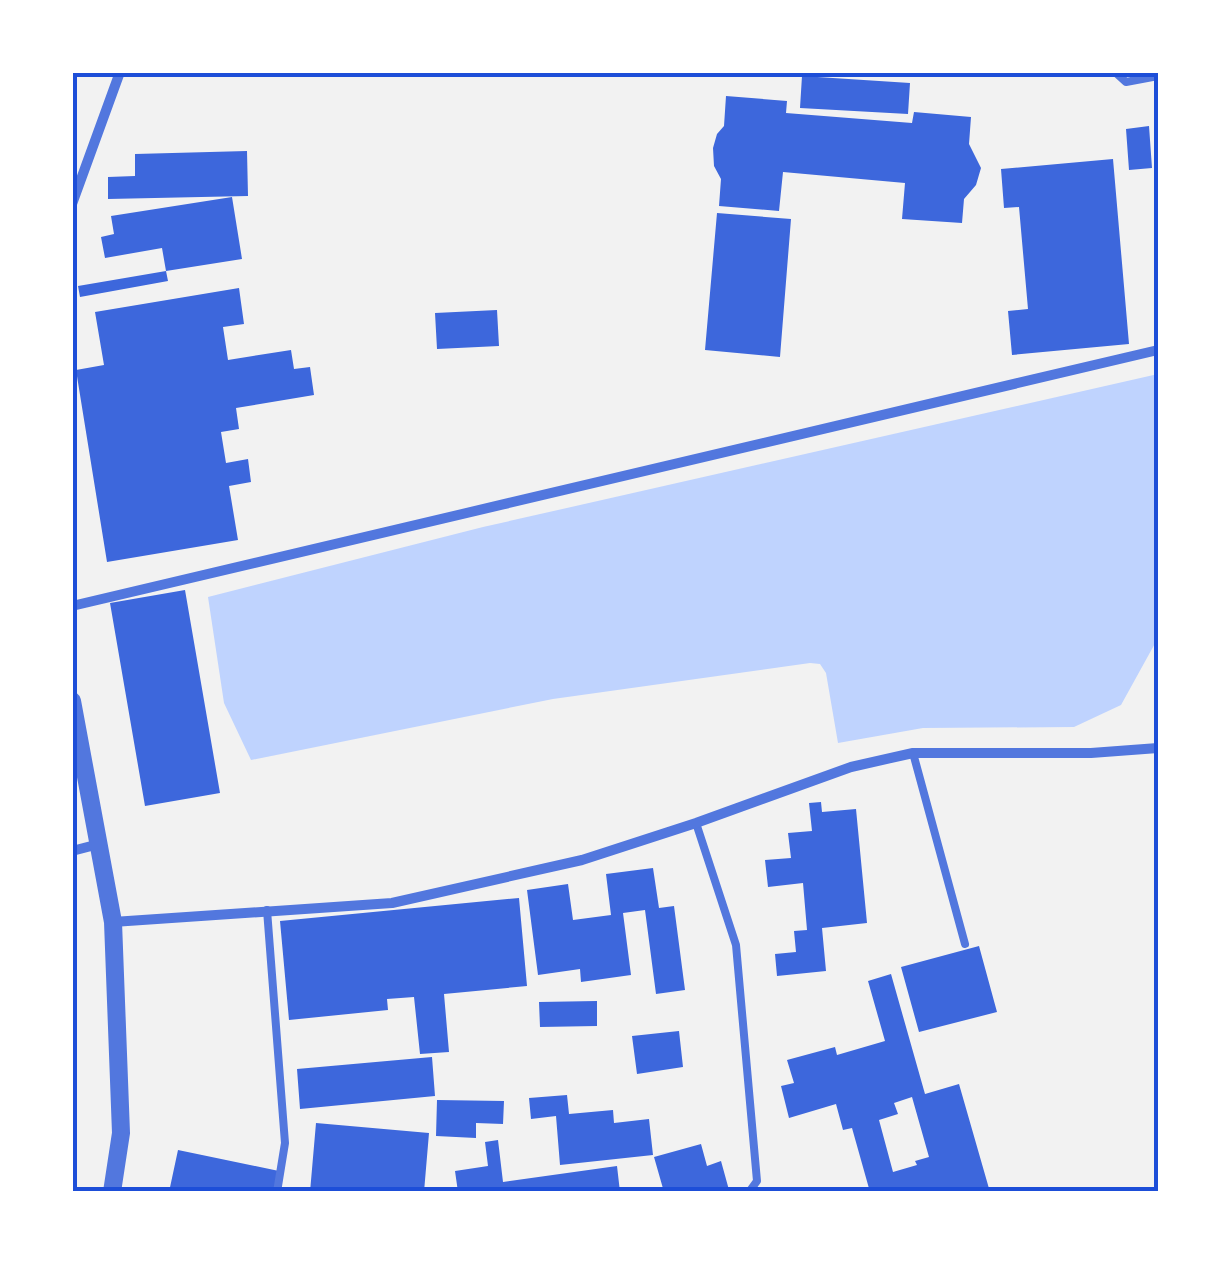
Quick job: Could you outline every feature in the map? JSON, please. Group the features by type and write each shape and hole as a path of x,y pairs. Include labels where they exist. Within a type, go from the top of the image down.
{"street":[{"path":"72,204 120,72"},
{"path":"72,606 1158,350"},
{"path":"72,701 113,922 121,1133 112,1192"},
{"path":"113,922 392,903 582,860 696,824 851,767 913,753 1090,754 1158,748"},
{"path":"72,851 99,844"}],"lane":[{"path":"1114,72 1126,82 1158,76"},
{"path":"913,753 965,944"},
{"path":"696,824 736,944 758,1181 748,1192"},
{"path":"267,910 284,1143 277,1192"}],"water":[{"path":"1158,374 1158,638 1121,705 1074,727 923,728 838,743 826,673 820,664 810,663 553,699 251,760 224,703 208,597 483,527"}],"building":[{"path":"802,76 910,83 908,114 800,108"},
{"path":"726,96 787,101 786,113 912,123 914,112 971,117 969,144 981,168 976,185 964,199 962,223 902,219 905,183 783,172 779,211 719,206 721,179 714,166 713,148 724,126"},
{"path":"1149,126 1152,168 1129,170 1126,129"},
{"path":"247,151 248,196 108,199 108,177 135,176 135,154"},
{"path":"1113,159 1129,344 1012,355 1008,311 1028,309 1019,207 1004,208 1001,169"},
{"path":"232,197 242,259 166,271 162,248 105,258 101,237 114,234 111,216"},
{"path":"717,213 791,219 780,357 705,350"},
{"path":"166,271 168,281 80,297 78,286"},
{"path":"239,288 244,324 223,327 228,360 291,350 294,369 310,367 314,395 236,408 239,429 221,432 226,463 248,459 251,482 229,486 238,540 107,562 76,370 104,365 95,312"},
{"path":"497,310 499,346 437,349 435,313"},
{"path":"185,590 220,793 145,806 110,603"},
{"path":"821,802 822,812 856,809 867,923 822,928 826,971 777,976 775,954 796,952 794,931 807,930 803,883 768,887 765,860 791,858 788,833 812,831 809,803"},
{"path":"653,868 659,908 674,906 685,990 656,994 645,910 623,913 631,975 581,982 580,969 538,975 527,890 568,884 573,920 611,915 606,874"},
{"path":"519,898 527,986 444,994 449,1052 420,1054 414,997 387,999 388,1010 289,1020 280,921"},
{"path":"979,946 997,1012 919,1032 901,967"},
{"path":"891,974 925,1094 959,1084 990,1192 870,1192 852,1128 843,1130 836,1104 789,1118 781,1086 794,1083 787,1060 835,1047 837,1055 885,1041 868,981","holes":["912,1097 929,1157 893,1172 879,1120 898,1114 894,1103"]},
{"path":"597,1001 597,1026 540,1027 539,1002"},
{"path":"679,1031 683,1067 637,1074 632,1036"},
{"path":"432,1057 435,1096 300,1109 297,1069"},
{"path":"567,1095 569,1114 613,1110 614,1123 649,1119 653,1155 560,1165 556,1116 531,1119 529,1098"},
{"path":"437,1100 504,1101 503,1124 476,1123 476,1138 436,1136"},
{"path":"316,1123 429,1133 424,1192 310,1192"},
{"path":"498,1140 503,1182 617,1166 620,1192 458,1192 455,1171 488,1166 485,1142"},
{"path":"701,1144 707,1166 721,1161 729,1190 664,1192 654,1157"},
{"path":"178,1150 279,1171 275,1192 169,1192"}]}
